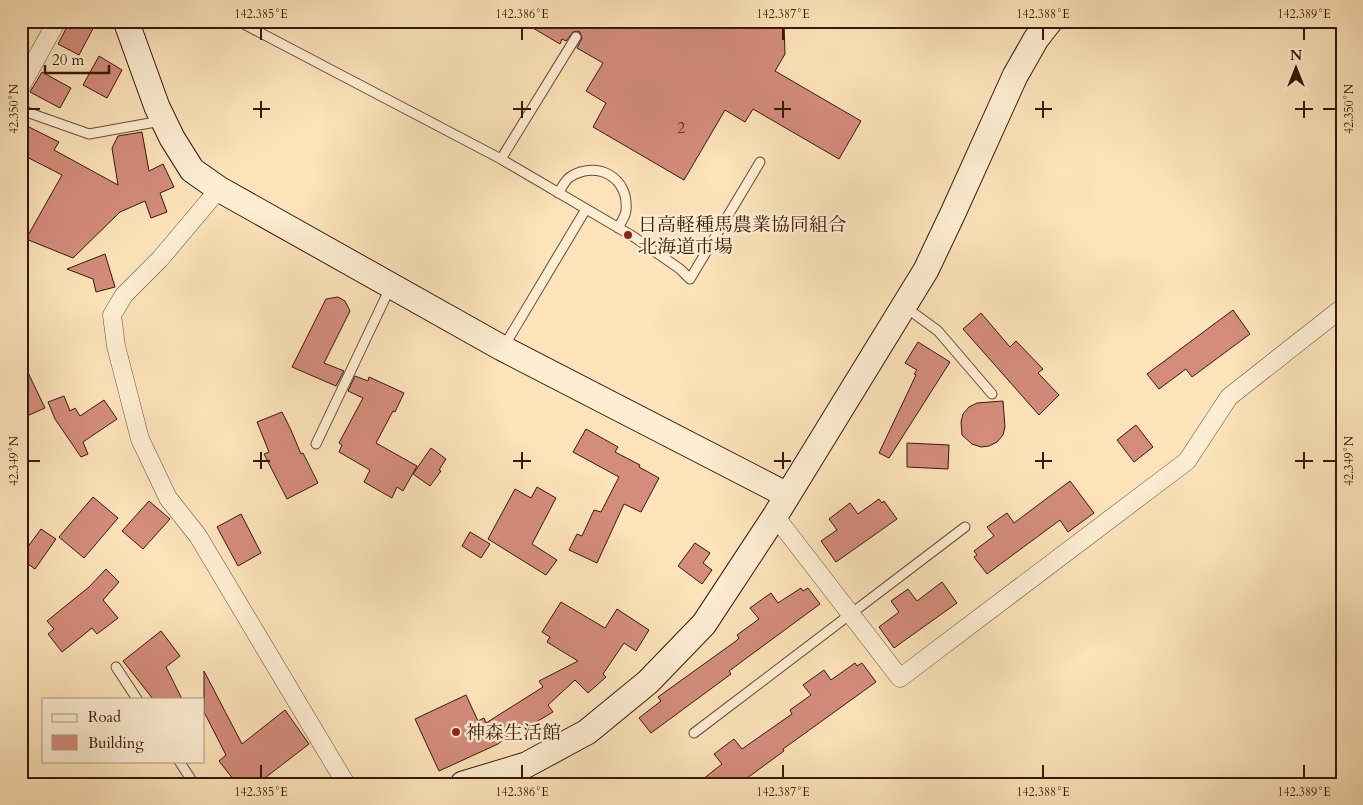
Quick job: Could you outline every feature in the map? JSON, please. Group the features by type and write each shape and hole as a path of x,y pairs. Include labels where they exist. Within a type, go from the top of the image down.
{"street":[{"path":"21,86 56,21"},
{"path":"126,21 157,107 172,138 192,170 219,189 502,348 787,495"},
{"path":"463,784 526,765 587,732 648,682 704,624 775,516 926,270 1015,76 1036,39 1050,21"},
{"path":"219,189 160,259 124,295 112,315 116,346 140,439 168,498 198,536 346,784"},
{"path":"775,516 900,678 1187,461 1229,397 1342,308"}],"lane":[{"path":"238,21 501,159 634,237 680,269 690,279 760,162"},
{"path":"501,159 576,37"},
{"path":"21,110 89,134 163,120"},
{"path":"558,193 568,178 584,170 602,170 617,179 626,194 626,212 618,228"},
{"path":"502,348 586,209"},
{"path":"316,444 391,285"},
{"path":"904,306 938,331 992,394"},
{"path":"694,733 965,527"},
{"path":"116,667 136,698"},
{"path":"180,762 194,784"}],"building":[{"path":"70,21 97,21 79,55 58,44"},
{"path":"521,21 784,21 785,54 775,71 861,121 839,159 753,109 745,122 725,110 684,180 593,127 606,103 586,91 603,63 577,48 582,38 580,32 573,32 566,41 562,39 560,44"},
{"path":"99,56 122,70 107,98 83,85"},
{"path":"42,72 71,88 60,108 30,92"},
{"path":"21,123 59,142 54,150 118,185 112,148 118,136 142,132 149,171 163,164 174,187 160,193 167,212 151,218 145,201 120,212 73,258 26,239 62,175 21,154"},
{"path":"105,254 115,287 96,292 93,279 67,269"},
{"path":"338,297 345,301 350,311 324,363 344,371 336,386 292,367 326,299"},
{"path":"1233,310 1250,334 1192,377 1186,369 1159,389 1147,374"},
{"path":"981,313 1010,347 1016,341 1043,369 1038,373 1059,395 1039,415 963,329"},
{"path":"918,342 950,362 889,458 879,453 916,375 914,374 917,370 905,363"},
{"path":"21,358 45,408 27,416 21,404"},
{"path":"355,376 368,381 369,377 404,393 376,443 417,466 403,491 397,487 392,498 364,482 370,470 339,452 342,445 339,443 363,398 348,391"},
{"path":"64,396 70,411 75,408 80,416 104,400 117,419 83,442 88,454 81,457 55,419 48,402"},
{"path":"1003,401 1005,427 1003,435 997,442 981,447 972,444 962,435 961,422 963,414 969,407 977,403"},
{"path":"282,412 301,454 303,453 318,483 287,499 264,454 269,452 257,422"},
{"path":"1136,425 1153,447 1134,462 1117,440"},
{"path":"586,429 618,447 615,452 640,465 639,467 659,478 641,512 624,504 597,563 569,550 577,534 582,536 594,510 601,512 619,477 573,452"},
{"path":"907,443 949,445 948,469 907,467"},
{"path":"431,448 446,459 439,470 441,471 430,486 413,474"},
{"path":"1070,481 1094,513 1068,532 1060,520 987,574 974,557 977,555 974,551 994,536 987,527 1007,513 1014,523"},
{"path":"537,487 556,498 532,544 557,560 546,575 488,539 515,489 531,498"},
{"path":"93,497 118,518 84,558 59,537"},
{"path":"879,499 882,503 884,501 897,519 836,562 821,541 837,530 829,519 850,503 858,514"},
{"path":"149,501 170,519 143,549 122,531"},
{"path":"241,514 261,553 238,566 217,527"},
{"path":"41,529 56,539 35,569 21,559 21,556"},
{"path":"470,532 490,544 481,558 462,546"},
{"path":"695,543 710,553 703,563 712,570 702,584 678,566"},
{"path":"106,569 119,582 103,600 118,618 97,634 92,628 62,652 48,634 54,629 47,621 89,587"},
{"path":"942,582 957,603 894,648 879,627 899,612 891,601 908,589 917,601"},
{"path":"801,588 803,591 808,588 820,604 729,671 731,674 651,733 639,718 661,701 658,697 736,641 739,638 737,635 759,619 750,608 771,593 778,603"},
{"path":"561,602 605,628 617,609 649,630 636,651 624,643 603,674 606,677 588,693 575,680 548,705 553,712 526,728 523,724 498,744 439,771 415,719 466,695 478,721 484,718 486,723 543,687 539,681 578,661 547,642 550,637 542,632"},
{"path":"161,631 180,656 166,667 182,698 152,698 123,661"},
{"path":"855,663 857,666 862,663 876,682 783,749 784,751 739,784 697,784 722,764 714,754 734,739 742,749 792,714 790,710 811,695 803,685 824,670 831,680"},
{"path":"204,671 242,744 285,710 309,744 257,784 237,784 219,761 226,755 205,714"}],"place":[{"name":"日高軽種馬農業協同組合 北海道市場","path":"628,235"},
{"name":"神森生活館","path":"456,732"}]}
